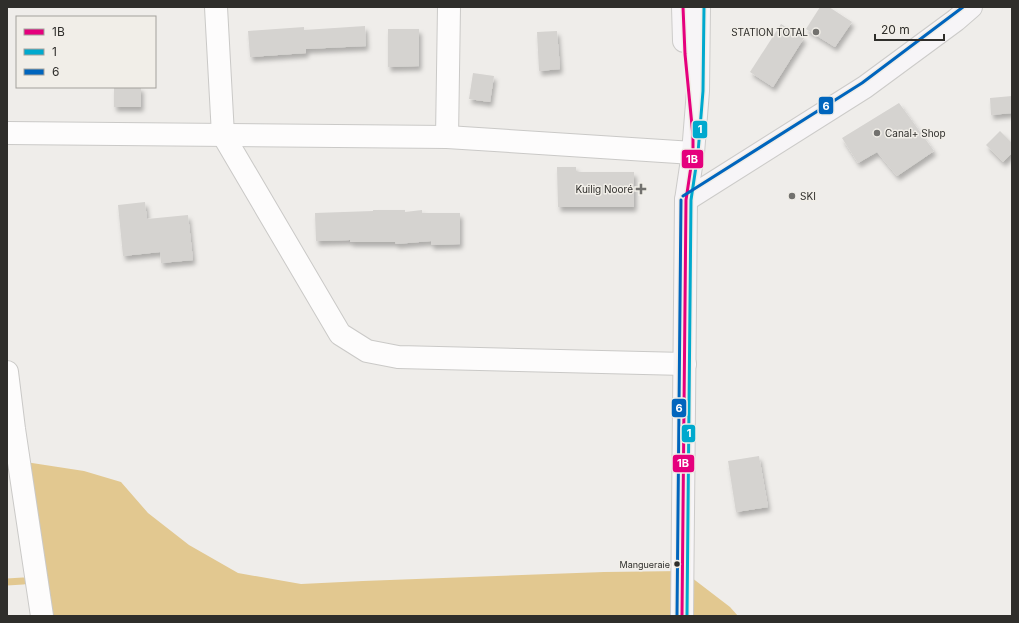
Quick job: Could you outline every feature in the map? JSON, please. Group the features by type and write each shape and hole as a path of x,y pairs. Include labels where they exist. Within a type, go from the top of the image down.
{"main road":[{"path":"683,7 685,54 693,144"},
{"path":"682,616 686,200 698,91 699,7"},
{"path":"686,200 865,87 956,20 970,7"}],"street":[{"path":"216,7 223,135 340,334 367,351 398,357 684,364"},
{"path":"447,137 449,7"},
{"path":"7,133 447,137 693,144"},
{"path":"7,372 42,616"}],"shaded area":[{"path":"19,461 84,471 121,482 148,513 189,545 238,573 301,584 604,572 683,571 730,607 738,616 42,616"}],"building":[{"path":"820,7 829,7 852,22 835,47 806,29"},
{"path":"781,24 804,38 773,87 750,72"},
{"path":"365,26 366,46 306,49 306,53 250,57 248,31 304,27 304,30"},
{"path":"388,29 419,29 419,66 388,67"},
{"path":"557,31 560,69 539,71 537,32"},
{"path":"473,73 494,76 490,102 469,99"},
{"path":"114,88 141,88 141,107 114,107"},
{"path":"1012,96 1012,113 991,115 990,98"},
{"path":"899,103 934,151 897,176 877,152 858,163 842,138"},
{"path":"1000,131 1012,143 1012,153 1003,162 986,145"},
{"path":"557,167 576,167 576,172 634,172 634,207 558,207"},
{"path":"145,202 147,219 188,215 193,260 161,263 160,252 123,256 118,205"},
{"path":"405,210 405,212 422,210 422,213 460,213 460,244 431,245 431,241 396,244 395,242 350,242 350,240 316,241 315,213"},
{"path":"759,456 768,507 736,512 728,461"}],"waterway":[{"path":"7,582 23,581"}],"transit line":[{"name":"1B","path":"682,616 686,200 693,153 693,136 685,54 683,7"},
{"name":"1","path":"687,616 691,200 698,153 703,91 704,7"},
{"name":"6","path":"683,196 862,83 963,7"},
{"name":"6","path":"677,616 681,200"}],"place":[{"name":"STATION TOTAL","path":"816,32"},
{"name":"Canal+ Shop","path":"877,133"},
{"name":"Kuilig Nooré","path":"641,189"},
{"name":"SKI","path":"792,196"},
{"name":"Mangueraie","path":"677,564"}]}
